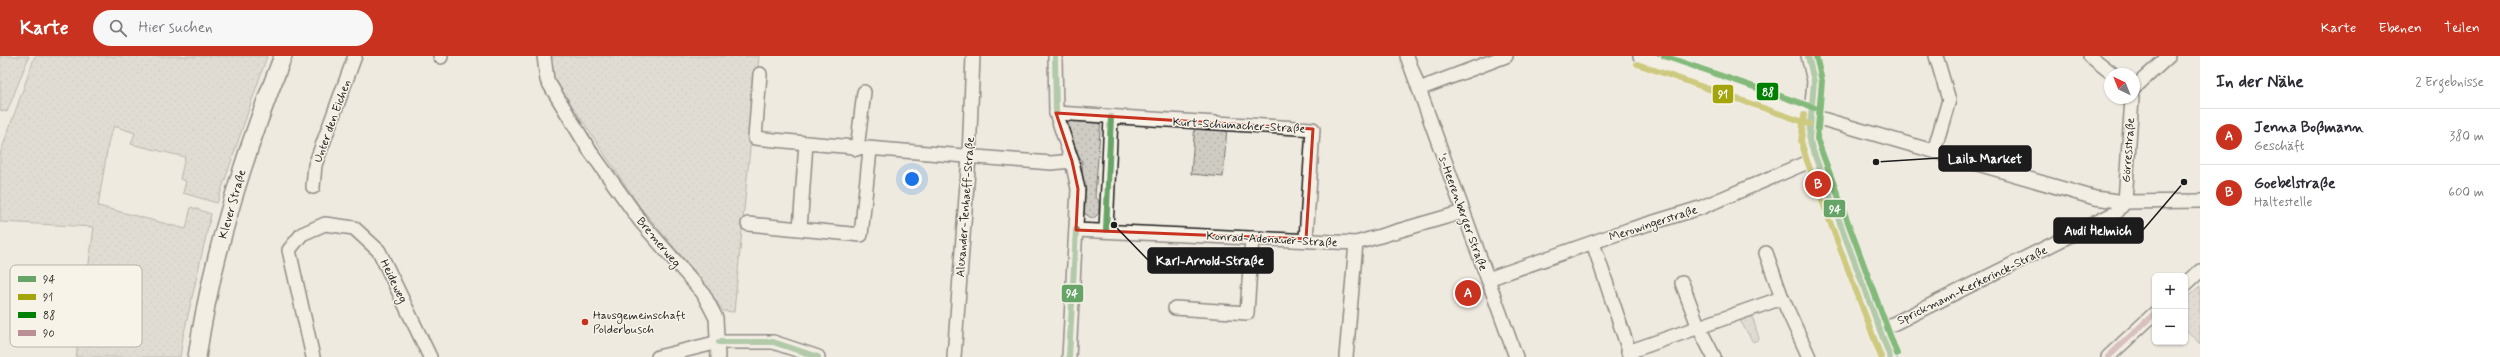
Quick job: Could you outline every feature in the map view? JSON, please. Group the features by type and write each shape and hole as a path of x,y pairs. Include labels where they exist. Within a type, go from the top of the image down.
{"main road":[{"name":"Klever Straße","path":"197,357 201,327 229,213 248,152 283,56"}],"street":[{"name":"Unter den Eichen","path":"313,187 315,165 355,56"},
{"name":"Bremerweg","path":"544,56 547,80 588,148 641,222 703,293 716,318 718,357"},
{"name":"Alexander-Tenhaeff-Straße","path":"954,357 969,157 973,56"},
{"path":"1055,56 1056,114 1072,161 1078,190 1069,357"},
{"name":"'s-Heerenberger Straße","path":"1407,56 1516,357"},
{"path":"1419,89 1506,56"},
{"path":"1640,56 1812,116 2095,198 2125,202 2200,200"},
{"path":"1808,56 1814,81 1810,140 1815,159 1890,357"},
{"path":"1934,151 1949,100 1936,56"},
{"path":"2090,56 2105,68"},
{"path":"2140,82 2168,56"},
{"path":"760,74 755,138 864,149 1051,163 1072,161"},
{"path":"748,224 861,236 864,92"},
{"name":"Görresstraße","path":"2125,202 2132,104"},
{"name":"Kurt-Schumacher-Straße","path":"1056,114 1313,129 1306,239"},
{"path":"1106,230 1112,117"},
{"path":"800,229 806,144"},
{"name":"Merowingerstraße","path":"1488,279 1700,208 1815,159"},
{"name":"Sprickmann-Kerkerinck-Straße","path":"1879,331 2117,212 2125,202"},
{"name":"Konrad-Adenauer-Straße","path":"1076,230 1306,239 1356,243 1463,212"},
{"name":"Heideweg","path":"313,357 289,250 302,234 324,224 354,228 379,251 430,357"},
{"path":"1174,308 1247,313 1252,238"},
{"path":"1346,357 1356,243"},
{"path":"1593,243 1630,354 1782,298"},
{"path":"1766,253 1782,298 1809,357"},
{"path":"2188,282 2200,271"},
{"path":"1682,283 1699,328 1714,357"},
{"path":"2108,357 2152,316"},
{"path":"658,357 718,342 773,342 818,357"}],"highlighted area":[{"path":"1056,113 1313,129 1306,239 1076,230 1078,189 1072,161"}],"shaded area":[{"path":"0,56 29,56 7,112 0,110"},
{"path":"35,56 267,56 217,203 183,193 186,181 180,179 185,157 131,144 135,133 114,126 109,139 98,206 186,229 191,207 211,214 183,337 180,357 76,357 77,347 142,347 142,265 89,265 94,227 0,222 0,154"},
{"path":"550,56 759,56 734,312 723,311 695,272 640,207 553,77"},
{"path":"1073,118 1101,119 1095,196 1099,201 1099,213 1093,219 1084,213 1082,162 1067,130 1069,122"},
{"path":"1195,124 1227,127 1223,177 1191,174"},
{"path":"2200,286 2200,344 2188,331 2188,296"},
{"path":"1751,312 1759,339 1753,342 1738,317"}],"transit line":[{"name":"94","path":"1055,56 1056,113"},
{"name":"88","path":"1664,56 1815,108"},
{"name":"94","path":"1808,56 1814,81 1809,140 1890,357"},
{"name":"88","path":"1816,56 1822,81 1817,139 1897,354"},
{"name":"91","path":"1637,64 1809,124"},
{"name":"91","path":"1804,115 1801,141 1807,161 1881,357"},
{"name":"94","path":"1106,230 1111,117"},
{"name":"94","path":"1069,357 1076,230"},
{"name":"90","path":"2108,357 2152,316"},
{"name":"94","path":"719,342 773,342 818,357"}],"place":[{"name":"Laila Market","path":"1876,162"},
{"name":"Audi Helmich","path":"2184,182"},
{"name":"Goebelstraße","path":"1818,184"},
{"name":"Karl-Arnold-Straße","path":"1114,225"},
{"name":"Jenna Boßmann","path":"1468,293"},
{"name":"Hausgemeinschaft Polderbusch","path":"585,322"}]}
